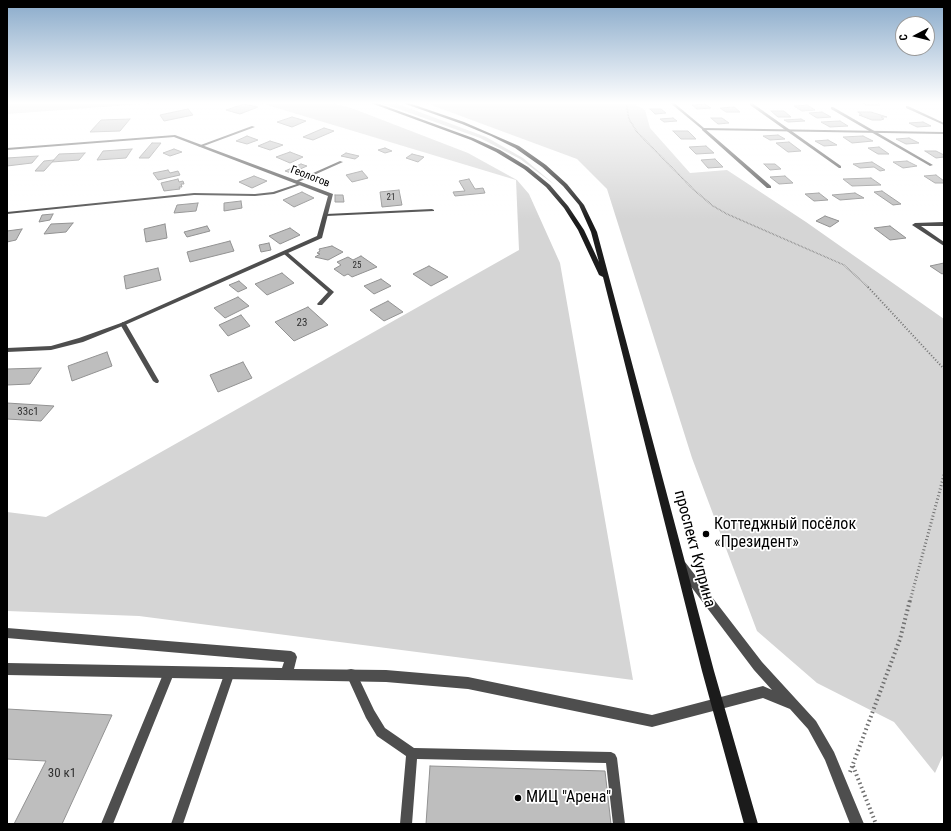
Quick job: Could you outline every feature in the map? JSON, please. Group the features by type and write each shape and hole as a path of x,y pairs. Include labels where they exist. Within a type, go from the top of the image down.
{"main road":[{"name":"проспект Куприна","path":"476,141 498,151 526,168 548,186 566,207 581,230 606,282"},
{"name":"проспект Куприна","path":"504,141 517,147 544,166 565,185 581,205 594,232 601,253 606,282 717,703 751,824"}],"street":[{"name":"Геологов","path":"7,149 113,141"},
{"name":"Геологов","path":"7,350 51,348 81,340 122,324 320,237 331,195 186,141"},
{"path":"944,224 916,225 944,244"},
{"path":"681,565 758,666 815,731 830,756 844,789 856,824"},
{"path":"7,633 291,656 286,675"},
{"path":"7,669 230,672 286,675 351,674 468,683 652,721 763,692 791,704"}],"lane":[{"path":"200,146 215,141"},
{"path":"717,141 770,187"},
{"path":"802,141 840,167"},
{"path":"888,141 931,165"},
{"path":"7,213 194,194 255,195 274,193 341,162"},
{"path":"326,215 432,210"},
{"path":"286,253 331,292 320,304"},
{"path":"122,324 156,381"},
{"path":"107,824 170,671"},
{"path":"177,824 230,672"},
{"path":"351,674 370,714 381,732 412,753 611,758 619,824"},
{"path":"406,824 412,753"}],"path":[{"path":"646,141 694,190 713,206 727,214 844,265 861,279 944,370"},
{"path":"844,789 900,639 944,475"},
{"path":"853,766 876,824"}],"shaded area":[{"path":"386,141 436,141 468,153 517,180 529,194 560,263 633,680 139,616 7,611 7,512 46,517 519,250 516,180"},
{"path":"485,141 493,141 523,158 555,185 520,159"},
{"path":"528,141 661,141 690,173 727,170 806,222 944,319 944,753 935,773 894,722 817,683 757,631 692,458 607,189 577,159"}],"building":[{"path":"236,141 256,141 247,144"},
{"path":"270,141 283,145 270,150 258,146"},
{"path":"815,141 829,141 837,145 824,146"},
{"path":"849,141 873,141 852,143"},
{"path":"900,141 915,141 919,143 906,144"},
{"path":"789,142 801,151 788,152 776,143"},
{"path":"152,143 161,143 149,158 139,158"},
{"path":"706,146 714,153 696,154 689,147"},
{"path":"879,147 889,154 878,154 868,148"},
{"path":"385,148 392,151 385,153 378,150"},
{"path":"132,149 126,158 97,160 103,151"},
{"path":"174,149 182,152 170,156 163,153"},
{"path":"925,151 936,151 944,155 944,157 936,158"},
{"path":"290,152 303,157 290,163 276,157"},
{"path":"85,153 79,160 52,162 59,154"},
{"path":"346,153 359,156 355,159 341,156"},
{"path":"412,154 424,157 418,162 406,158"},
{"path":"38,156 32,163 7,166 7,158"},
{"path":"715,159 723,167 708,168 701,160"},
{"path":"54,160 44,171 35,171 44,161"},
{"path":"907,161 917,166 903,168 893,162"},
{"path":"872,162 885,170 880,171 874,167 860,168 853,164"},
{"path":"301,164 307,166 291,173 285,171"},
{"path":"764,164 775,164 781,169 770,170"},
{"path":"168,170 170,173 178,171 180,175 158,180 153,173"},
{"path":"362,171 368,178 352,182 346,175"},
{"path":"936,175 944,181 944,183 935,183 924,176"},
{"path":"254,176 267,181 252,188 239,182"},
{"path":"785,176 793,183 779,184 770,177"},
{"path":"871,178 881,185 852,186 843,179"},
{"path":"178,179 179,182 183,181 184,184 181,184 182,187 179,187 180,189 164,191 161,183"},
{"path":"469,179 475,189 483,188 485,193 455,196 453,192 465,191 459,181"},
{"path":"399,190 402,205 382,207 380,192"},
{"path":"882,191 901,204 893,205 874,192"},
{"path":"302,192 314,198 294,207 283,200"},
{"path":"819,193 828,200 814,201 805,194"},
{"path":"855,193 864,198 840,200 832,195"},
{"path":"335,195 343,195 344,202 335,202"},
{"path":"241,201 242,208 224,211 224,203"},
{"path":"198,203 196,211 174,213 177,205"},
{"path":"53,214 50,220 39,222 42,215"},
{"path":"825,216 839,221 830,227 816,221"},
{"path":"73,223 66,232 44,234 51,224"},
{"path":"165,224 167,238 146,242 144,229"},
{"path":"207,226 210,231 187,237 184,232"},
{"path":"890,226 906,238 890,240 874,228"},
{"path":"290,228 300,235 280,244 269,236"},
{"path":"22,229 16,240 7,242 7,231"},
{"path":"230,241 234,251 190,262 187,252"},
{"path":"269,243 271,250 261,252 259,245"},
{"path":"332,246 343,252 328,260 315,257 320,254 317,253 320,251 319,249"},
{"path":"361,256 377,267 352,277 348,274 344,276 334,269 341,265 337,262 348,257 353,260"},
{"path":"944,263 944,273 942,274 930,266"},
{"path":"429,266 448,277 431,286 413,274"},
{"path":"158,268 161,280 126,289 124,276"},
{"path":"282,273 294,283 267,295 255,284"},
{"path":"381,279 391,286 374,294 364,286"},
{"path":"239,281 247,288 238,292 229,285"},
{"path":"238,297 249,306 225,318 214,308"},
{"path":"388,301 403,312 384,321 370,310"},
{"path":"308,307 328,325 294,341 275,322"},
{"path":"241,315 250,326 228,336 219,325"},
{"path":"107,352 112,366 72,381 68,366"},
{"path":"243,362 252,378 218,392 210,375"},
{"path":"41,368 30,384 7,385 7,369"},
{"path":"7,403 54,406 41,421 7,419"},
{"path":"7,709 112,715 62,824 14,824 46,761 7,759"},
{"name":"МИЦ \"Арена\"","path":"430,766 605,771 611,824 426,824"}],"place":[{"name":"Коттеджный посёлок «Президент»","path":"706,534"},
{"name":"МИЦ \"Арена\"","path":"518,798"}]}
